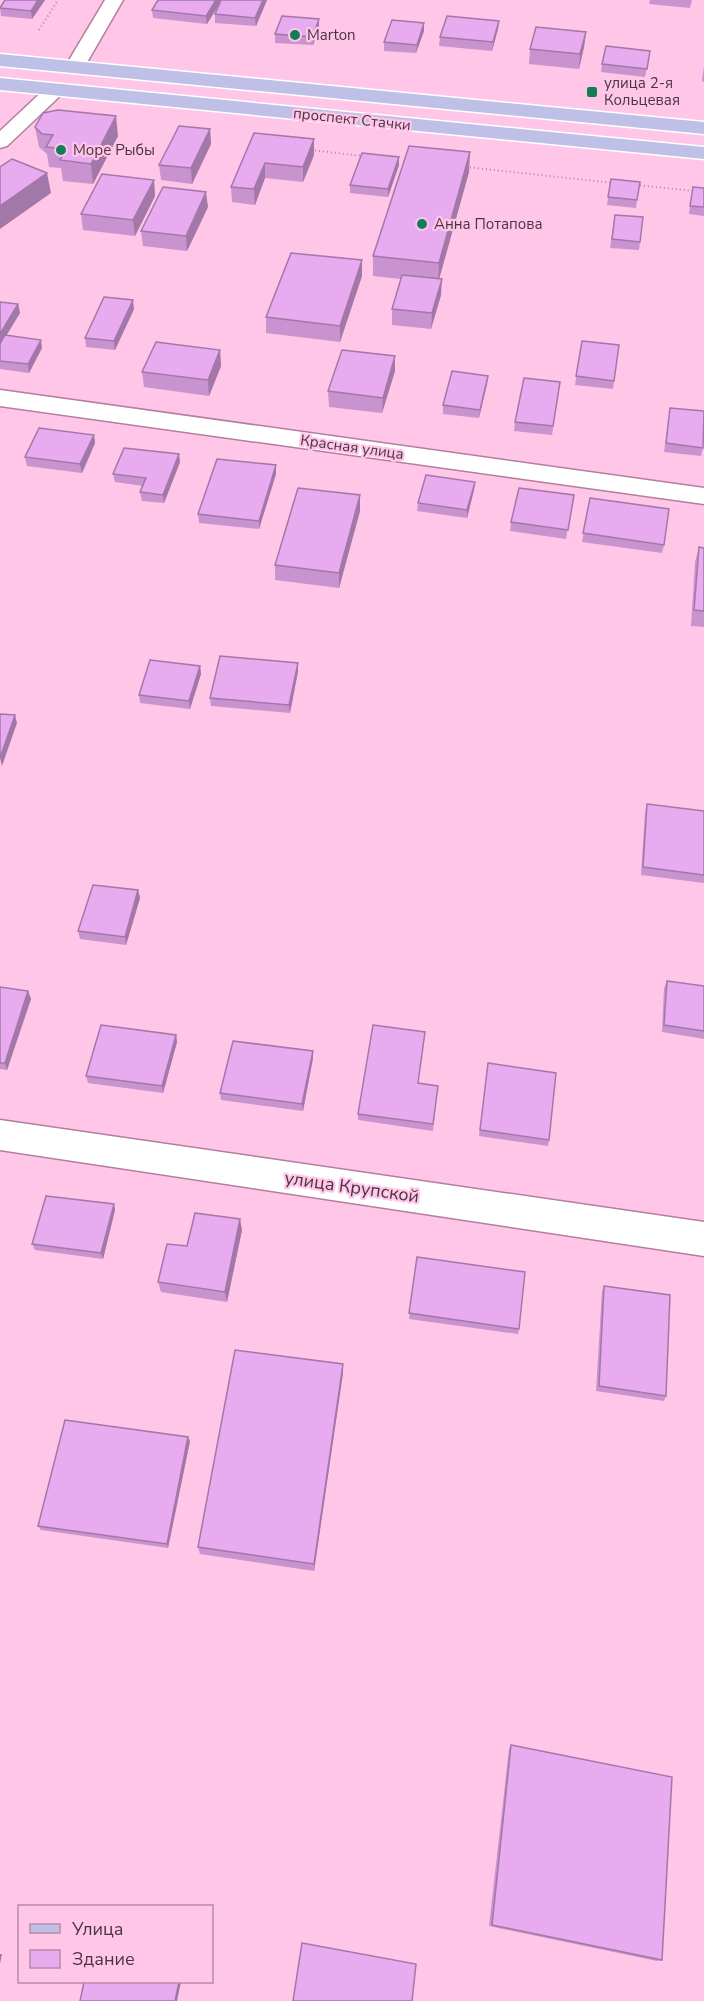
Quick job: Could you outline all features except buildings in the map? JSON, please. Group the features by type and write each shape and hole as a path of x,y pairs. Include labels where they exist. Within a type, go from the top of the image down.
{"main road":[{"name":"проспект Стачки","path":"0,60 704,128"},
{"name":"проспект Стачки","path":"0,84 704,153"}],"street":[{"path":"75,67 114,0"},
{"path":"0,142 55,90"},
{"name":"Красная улица","path":"0,399 704,496"},
{"name":"улица Крупской","path":"0,1135 704,1239"}],"path":[{"path":"39,31 58,0"},
{"path":"310,150 370,157"},
{"path":"465,167 621,184"},
{"path":"632,185 704,192"}],"place":[{"name":"Marton","path":"295,35"},
{"name":"улица 2-я Кольцевая","path":"592,92"},
{"name":"Море Рыбы","path":"61,150"},
{"name":"Анна Потапова","path":"422,224"}]}
